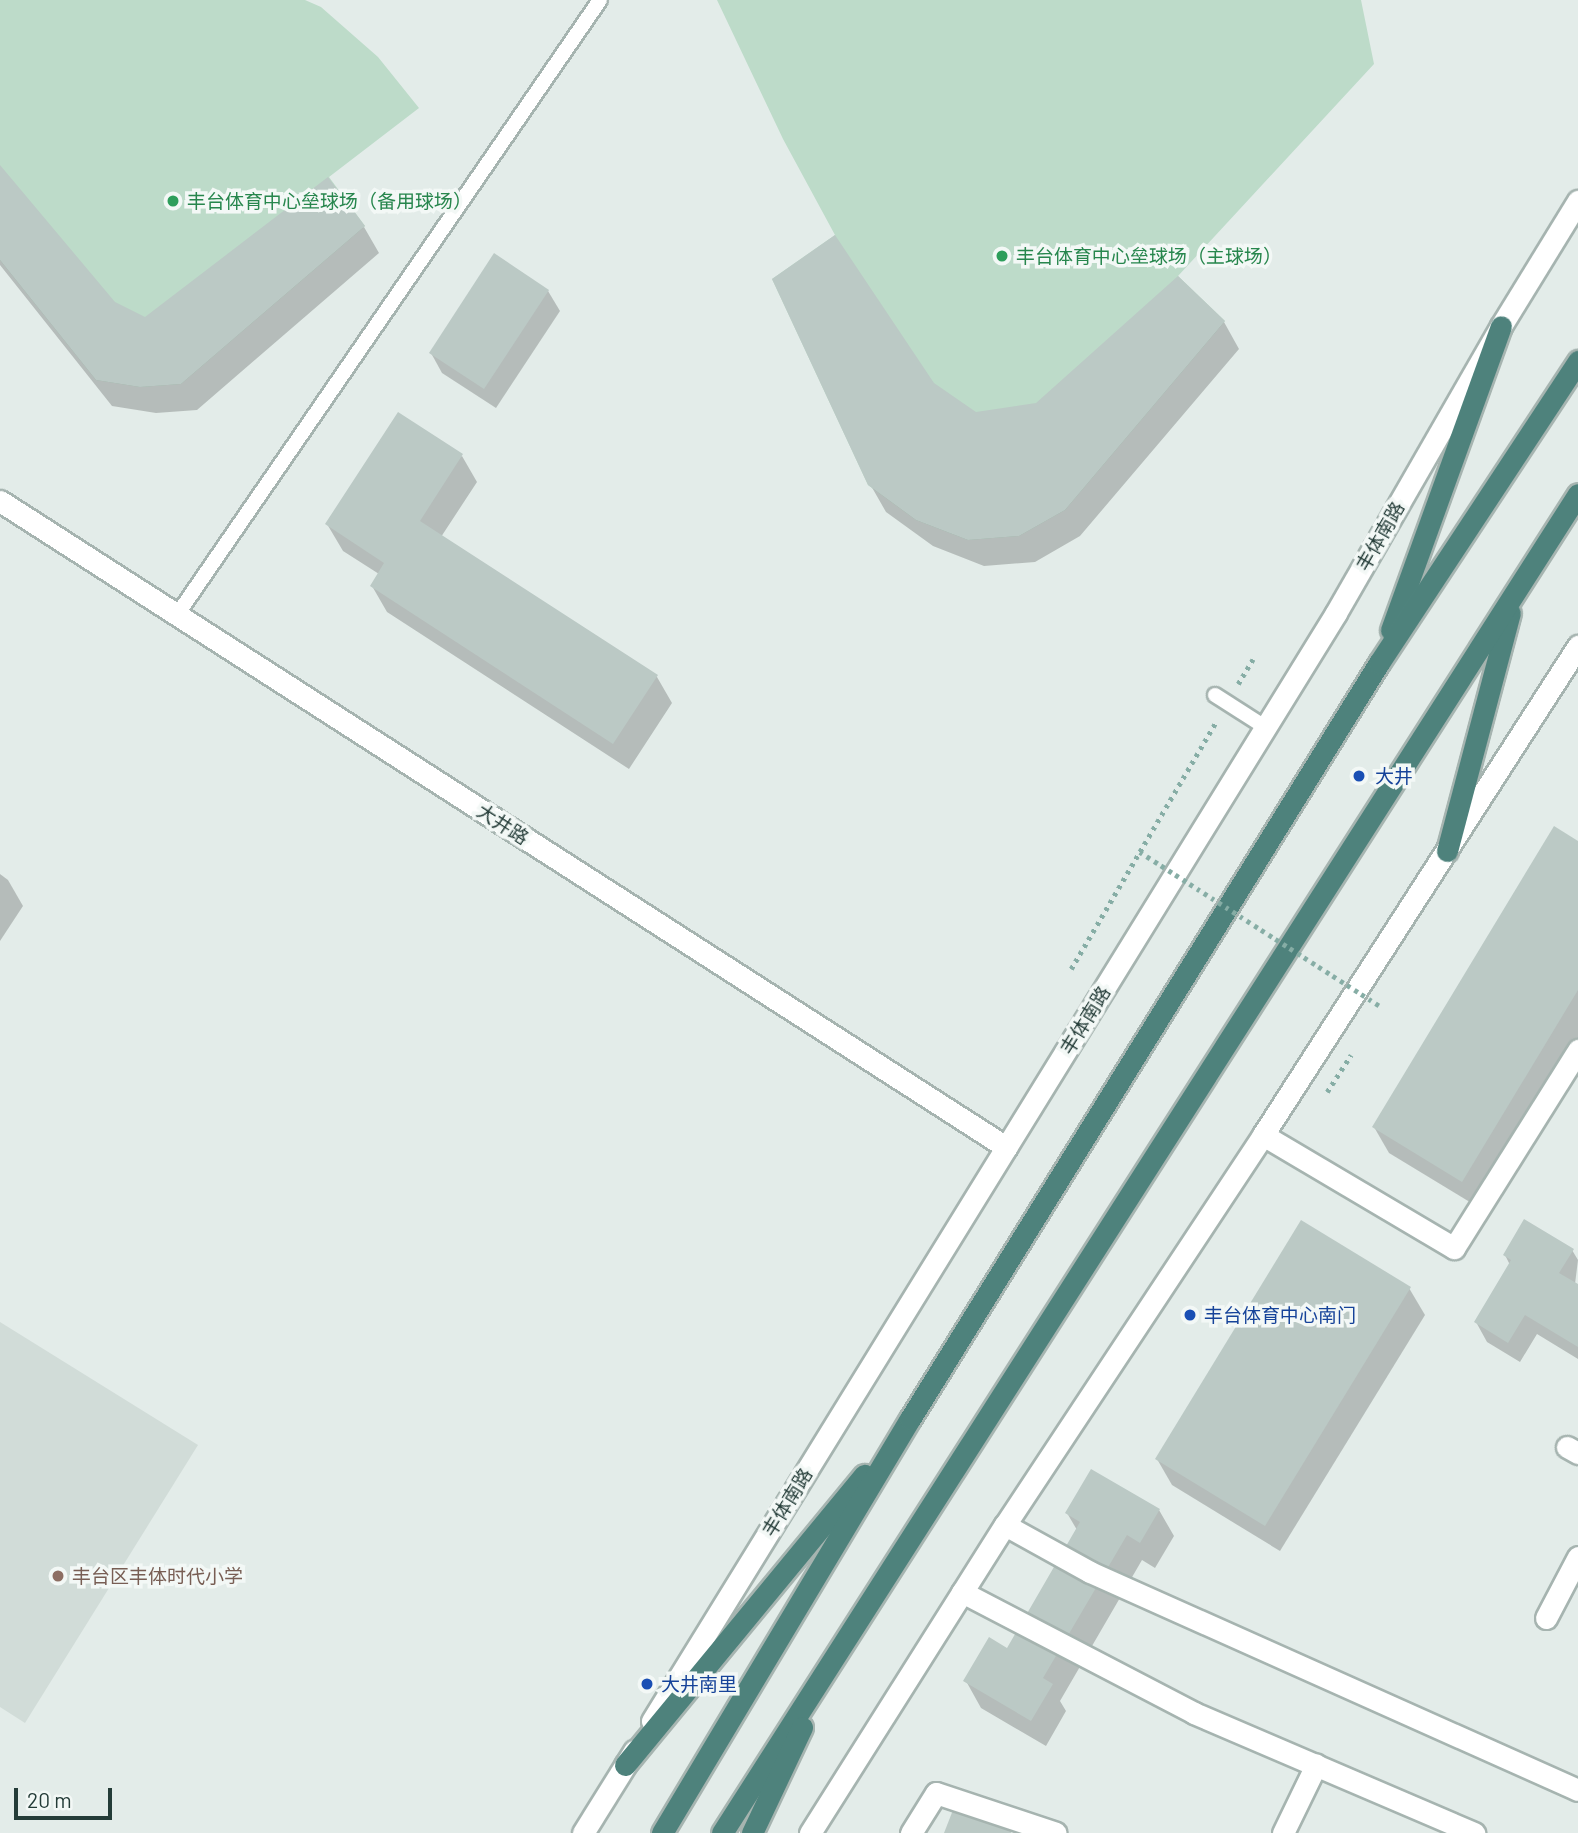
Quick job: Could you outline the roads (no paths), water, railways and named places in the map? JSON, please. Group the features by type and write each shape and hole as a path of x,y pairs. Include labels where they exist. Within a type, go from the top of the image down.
{"highway":[{"path":"1379,663 1501,326"},
{"path":"662,1833 910,1419 1379,663 1575,365"},
{"path":"722,1833 1578,494"},
{"path":"1447,851 1516,591"},
{"path":"625,1765 910,1419"},
{"path":"752,1833 843,1641"}],"street":[{"name":"丰体南路","path":"583,1833 1336,613 1501,326 1578,201"},
{"name":"大井路","path":"0,501 1006,1147"},
{"path":"810,1833 1005,1525 1263,1135 1578,646"},
{"path":"1263,1135 1454,1248 1578,1050"},
{"path":"1005,1525 1090,1572 1578,1790"},
{"path":"1546,1618 1578,1557"},
{"path":"962,1592 1194,1713 1474,1833"},
{"path":"1283,1833 1316,1765"},
{"path":"911,1833 936,1793 1056,1833"}],"lane":[{"path":"177,615 600,0"},
{"path":"1214,695 1265,727"}],"place":[{"name":"丰台体育中心垒球场（备用球场）","path":"173,201"},
{"name":"丰台体育中心垒球场（主球场）","path":"1002,256"},
{"name":"大井","path":"1359,776"},
{"name":"丰台体育中心南门","path":"1190,1315"},
{"name":"丰台区丰体时代小学","path":"58,1576"},
{"name":"大井南里","path":"647,1684"}]}
